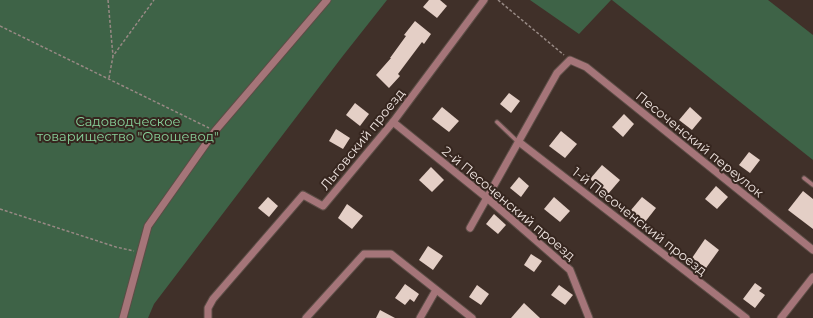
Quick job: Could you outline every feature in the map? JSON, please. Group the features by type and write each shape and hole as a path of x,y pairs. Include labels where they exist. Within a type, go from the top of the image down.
{"street":[{"path":"123,318 148,226 215,131 327,0"},
{"name":"Льговский проезд","path":"208,318 208,308 213,299 303,195 323,206 393,122 484,0"},
{"path":"470,228 557,73 570,60"},
{"name":"Песоченский переулок","path":"570,60 586,67 813,250"},
{"name":"2-й Песоченский проезд","path":"393,122 487,198 570,270 589,318"},
{"name":"1-й Песоченский проезд","path":"518,142 746,318"},
{"path":"306,318 364,254 391,254 472,318"},
{"path":"781,318 813,277"},
{"path":"420,318 436,290"}],"lane":[{"path":"497,122 518,142"},
{"path":"804,178 813,185"}],"path":[{"path":"108,0 113,56 109,79"},
{"path":"113,56 154,0"},
{"path":"498,0 570,60"},
{"path":"0,26 215,131"},
{"path":"0,209 116,247 141,252"}],"green space":[{"name":"Садоводческое товарищество \"Овощевод\"","path":"0,0 387,0 154,304 148,318 0,318"},
{"path":"530,0 611,0 579,34"},
{"path":"612,0 768,0 813,35 813,160"}],"building":[{"path":"429,0 440,0 447,6 437,18 423,7"},
{"path":"415,21 431,34 424,44 422,42 398,74 400,76 389,88 376,75 391,58 406,36 404,35"},
{"path":"509,93 520,101 511,113 500,104"},
{"path":"355,103 369,114 360,126 346,115"},
{"path":"442,107 459,121 449,132 432,119"},
{"path":"690,107 702,118 692,130 679,120"},
{"path":"624,114 634,124 623,137 612,127"},
{"path":"336,129 350,138 343,149 329,141"},
{"path":"561,131 577,144 565,158 549,146"},
{"path":"749,152 760,160 750,173 739,165"},
{"path":"602,165 620,180 608,194 590,179"},
{"path":"431,167 444,180 432,192 419,180"},
{"path":"519,177 529,186 521,197 510,188"},
{"path":"716,186 728,197 717,209 705,199"},
{"path":"803,191 813,199 813,229 788,210"},
{"path":"268,197 278,206 269,217 258,208"},
{"path":"554,197 570,211 560,222 544,209"},
{"path":"642,197 656,208 645,222 631,210"},
{"path":"347,204 363,216 352,229 338,218"},
{"path":"494,214 506,225 498,234 486,224"},
{"path":"705,239 719,250 706,268 692,258"},
{"path":"428,246 443,256 433,270 419,260"},
{"path":"531,254 542,261 534,272 524,265"},
{"path":"755,283 762,288 759,291 765,295 755,308 743,299"},
{"path":"405,284 419,294 414,302 410,299 405,305 395,298"},
{"path":"477,285 489,294 481,305 469,297"},
{"path":"559,285 573,295 565,305 551,295"},
{"path":"524,303 540,318 511,318"},
{"path":"380,310 395,318 376,318"}]}
